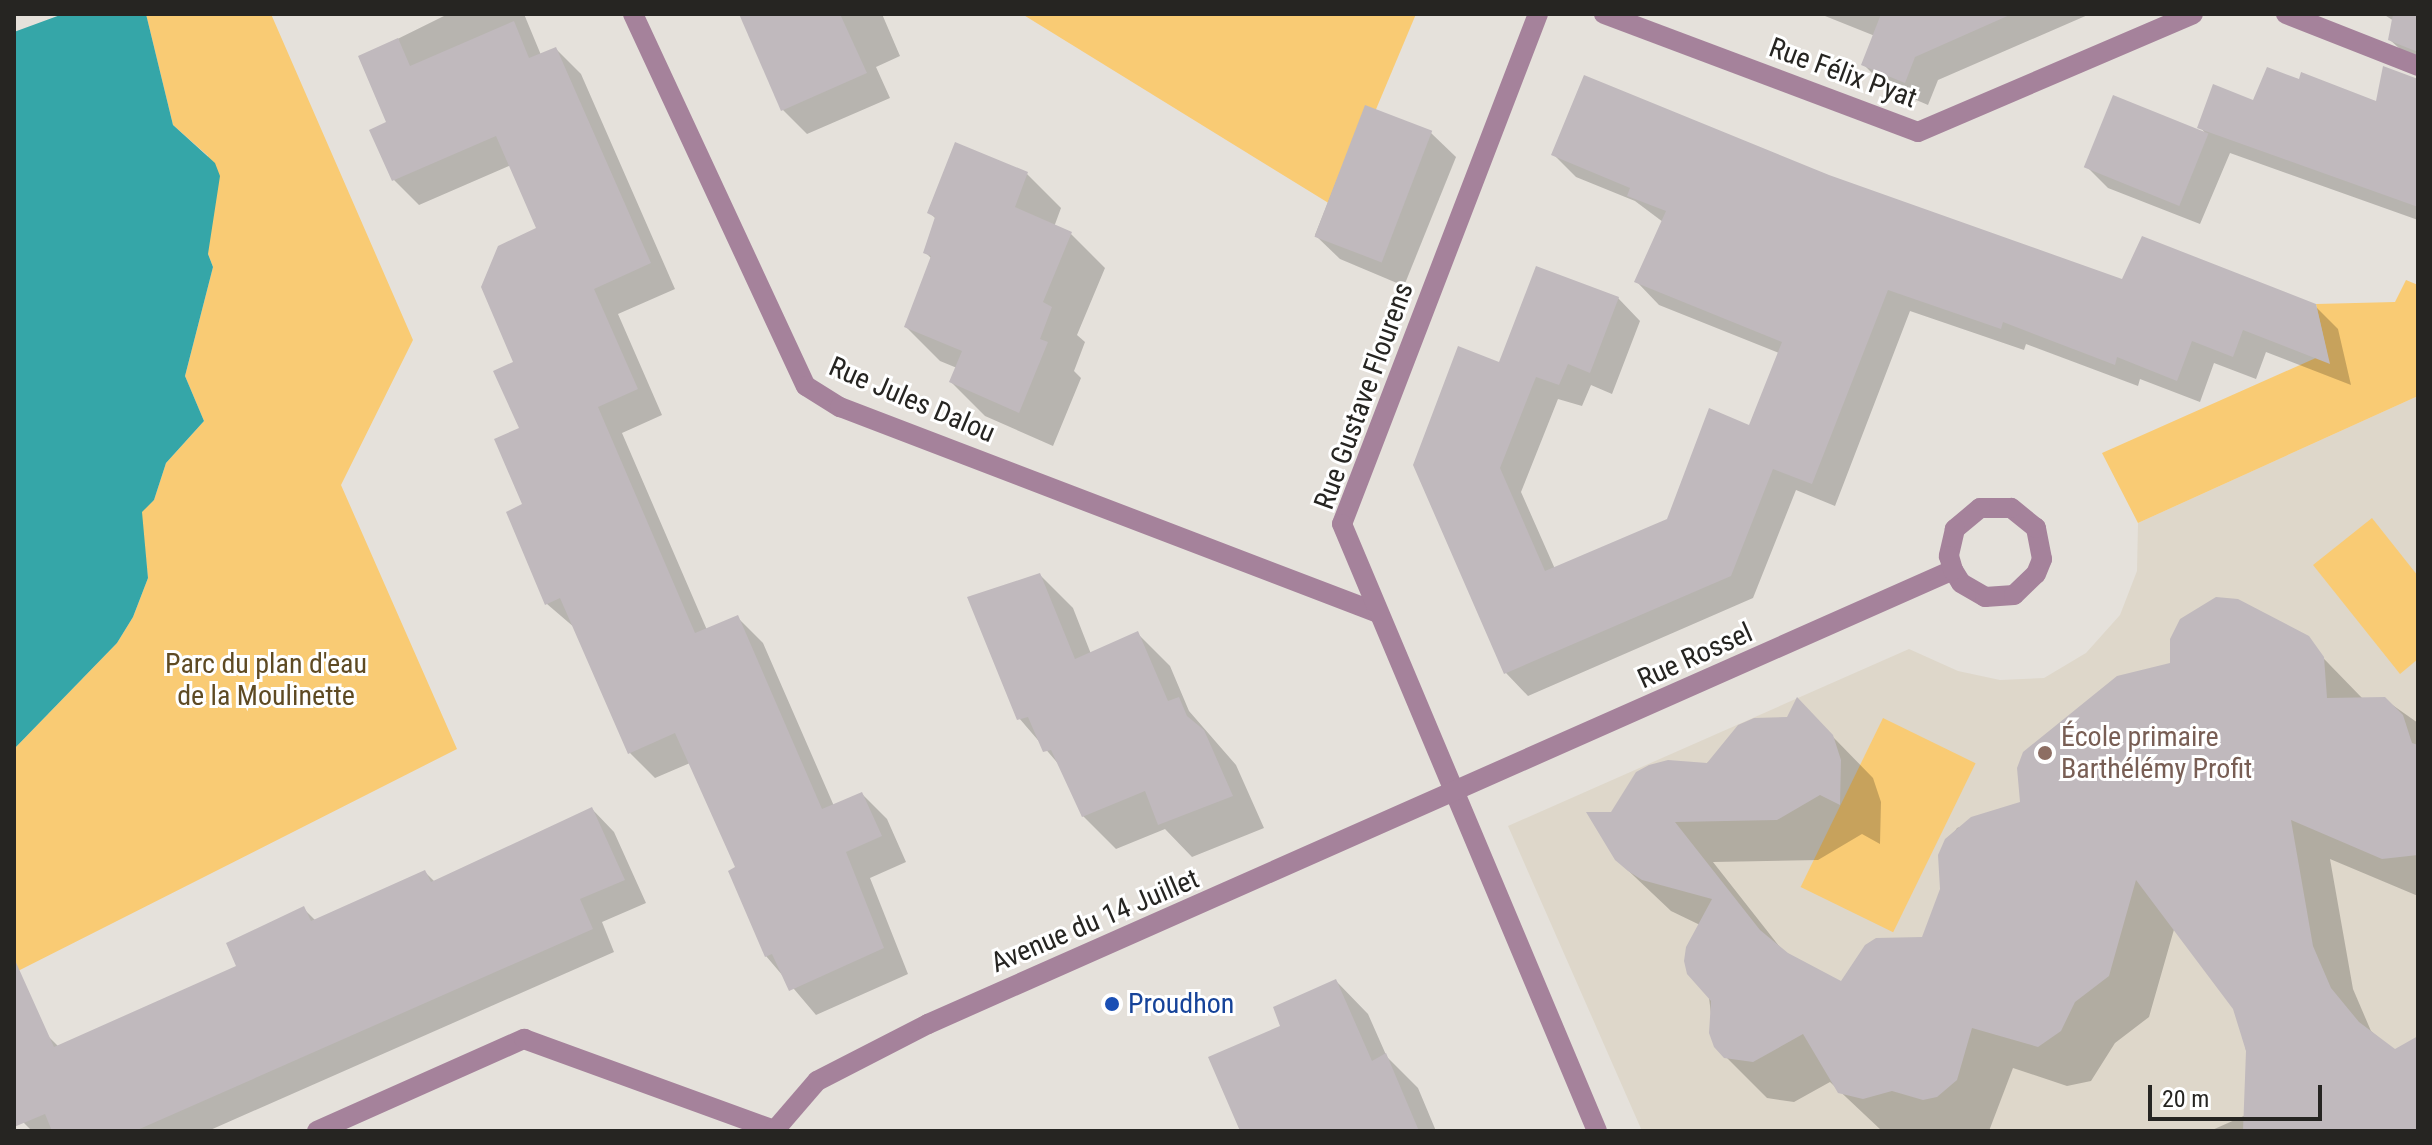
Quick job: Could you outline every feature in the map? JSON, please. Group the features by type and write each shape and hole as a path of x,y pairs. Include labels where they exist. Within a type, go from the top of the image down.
{"street":[{"name":"Rue Jules Dalou","path":"633,14 806,386 840,407 1378,613"},
{"name":"Rue Gustave Flourens","path":"1538,14 1342,524 1378,613 1459,793 1597,1131"},
{"name":"Rue Félix Pyat","path":"1604,14 1918,132 2193,14"},
{"path":"2286,14 2418,66"},
{"path":"1980,508 2011,508 2036,528 2042,559 2036,574 2014,595 2000,598 1972,592 1953,570 1949,556 1955,529 1980,508"},
{"name":"Rue Rossel","path":"1459,793 1953,570"},
{"name":"Avenue du 14 Juillet","path":"774,1130 817,1081 928,1024 1459,793"},
{"path":"317,1131 524,1039 774,1130"}],"shaded area":[{"name":"École primaire Barthélémy Profit","path":"2418,396 2418,1131 1642,1131 1508,826 1909,649 1958,671 2000,680 2044,678 2086,653 2120,615 2137,571 2138,523"}],"green space":[{"name":"Parc du plan d'eau de la Moulinette","path":"146,14 271,14 413,340 341,485 457,749 14,973 14,749 117,643 133,617 148,578 141,512 154,500 166,463 204,421 185,376 213,267 208,254 208,156 173,125"},
{"path":"1022,14 1416,14 1335,207"},
{"path":"2406,280 2418,285 2418,396 2138,523 2102,453 2327,353 2316,304 2395,302"},
{"path":"2372,518 2418,576 2418,659 2400,674 2313,565"},
{"path":"1883,718 1976,763 1893,932 1801,887"}],"water":[{"path":"63,14 146,14 173,125 215,163 220,176 208,254 213,267 185,376 204,421 166,463 154,500 142,512 148,578 133,617 117,643 14,749 14,32"}],"building":[{"path":"739,14 840,14 867,73 781,111"},
{"path":"1881,14 2012,14 1915,57 1905,83 1861,65"},
{"path":"2393,14 2418,14 2418,52 2388,40"},
{"path":"514,21 529,58 556,47 651,263 594,289 638,389 598,407 695,633 738,615 822,809 862,792 882,836 846,852 884,948 789,991 772,954 765,957 728,871 735,867 675,733 628,754 560,598 545,605 506,512 522,504 494,439 519,428 493,371 513,362 481,287 498,246 536,228 496,136 392,181 369,130 386,122 358,56 398,38 410,66"},
{"path":"2383,66 2418,79 2418,207 2197,128 2213,84 2253,100 2267,67 2299,79 2301,72 2376,101"},
{"path":"1584,75 1829,175 2122,279 2142,236 2316,304 2330,364 2243,330 2233,357 2192,341 2177,381 2117,357 2115,365 2003,322 2001,329 1888,290 1812,484 1773,469 1731,576 1504,674 1413,465 1458,346 1499,362 1536,266 1619,297 1590,373 1568,364 1559,385 1536,377 1500,468 1545,571 1667,519 1709,408 1749,425 1782,342 1634,282 1666,211 1627,196 1630,188 1551,155"},
{"path":"2113,95 2208,134 2179,206 2084,167"},
{"path":"1365,105 1432,131 1382,262 1314,237"},
{"path":"955,142 1028,172 1015,207 1072,232 1043,302 1052,307 1040,339 1048,342 1019,413 949,382 962,351 904,327 931,256 923,253 935,217 927,213"},
{"path":"1040,573 1075,659 1138,631 1168,701 1179,697 1187,716 1204,730 1233,796 1158,825 1145,791 1082,817 1051,750 1043,752 1028,717 1017,720 967,597"},
{"path":"2216,597 2238,599 2309,636 2324,657 2327,698 2385,697 2403,715 2412,743 2418,745 2418,855 2382,859 2291,820 2313,946 2331,988 2359,1022 2395,1049 2418,1036 2418,1131 2243,1131 2246,1051 2233,1009 2136,880 2109,976 2075,1002 2061,1031 2038,1047 1972,1028 1957,1080 1937,1097 1923,1100 1892,1091 1863,1099 1838,1093 1803,1034 1753,1062 1724,1058 1714,1047 1709,1033 1711,1001 1687,974 1684,961 1686,947 1712,899 1642,880 1628,871 1615,860 1586,812 1611,812 1636,772 1649,765 1668,760 1707,763 1738,725 1754,718 1787,717 1797,697 1833,735 1841,760 1840,805 1820,795 1777,820 1675,822 1760,930 1788,953 1841,981 1865,945 1876,938 1922,937 1940,889 1938,855 1945,839 1971,817 2020,802 2017,768 2023,752 2117,676 2170,663 2170,639 2180,619"},
{"path":"592,807 625,880 580,899 593,929 135,1131 52,1131 45,1114 14,1127 14,958 54,1047 236,966 226,943 304,906 311,921 425,870 431,882"},
{"path":"1336,979 1372,1061 1386,1053 1419,1131 1240,1131 1208,1057 1280,1026 1273,1007"}],"place":[{"name":"École primaire Barthélémy Profit","path":"2045,753"},
{"name":"Proudhon","path":"1112,1004"}]}
